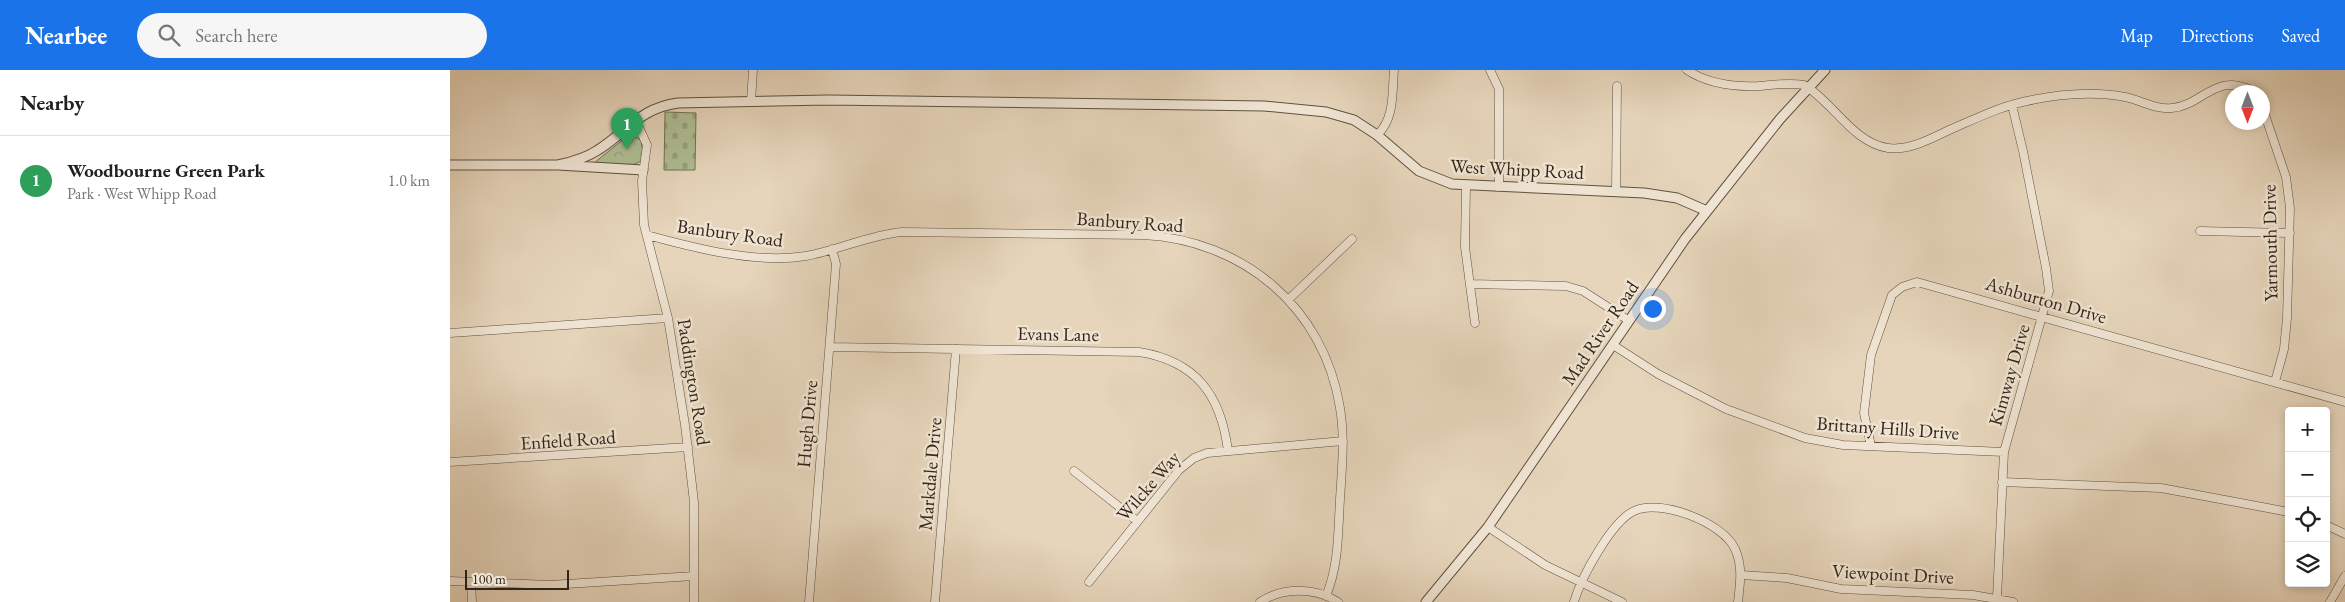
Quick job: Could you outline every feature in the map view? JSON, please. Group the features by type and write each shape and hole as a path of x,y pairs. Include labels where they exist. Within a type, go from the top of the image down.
{"street":[{"path":"751,101 753,70"},
{"path":"1377,135 1387,124 1390,115 1394,70"},
{"path":"1490,70 1499,89 1499,187"},
{"path":"1687,70 1707,81 1722,84 1757,86 1791,83 1807,87 1865,138 1889,148 1916,144 2012,105 2044,97 2101,94 2132,99 2156,107 2170,108 2184,105 2204,89 2219,81 2235,81 2245,85"},
{"name":"Mad River Road","path":"1426,602 1488,527 1613,345 1628,320 1707,211 1807,87 1825,70"},
{"path":"1616,191 1617,86"},
{"name":"West Whipp Road","path":"558,165 571,163 598,150 635,119 646,112 668,104 828,100 1264,106 1326,112 1345,116 1366,126 1419,172 1440,181 1466,186 1616,191 1677,198 1707,211"},
{"name":"Kimway Drive","path":"1997,598 2004,452 2048,299 2048,282 2018,126 2012,105"},
{"path":"450,165 558,165 643,170 647,146 635,119"},
{"name":"Yarmouth Drive","path":"2270,130 2286,177 2290,208 2288,318 2284,349 2275,382"},
{"name":"Paddington Road","path":"643,170 641,201 646,235 668,318 688,447 694,502 694,602"},
{"path":"1466,186 1466,247 1475,323"},
{"path":"2200,231 2290,232"},
{"name":"Banbury Road","path":"646,235 700,248 756,256 790,258 832,250 876,236 902,232 1161,236 1201,245 1227,255 1256,272 1288,300 1317,340 1331,372 1340,408 1343,441 1337,554 1333,579 1326,596"},
{"path":"1288,300 1352,239"},
{"name":"Hugh Drive","path":"808,602 836,264 832,250"},
{"name":"Ashburton Drive","path":"1871,446 1864,413 1868,364 1887,306 1897,290 1908,284 1924,283 2345,402"},
{"path":"1470,284 1566,286 1583,291 1628,320"},
{"path":"450,333 668,318"},
{"name":"Brittany Hills Drive","path":"1613,345 1658,374 1734,412 1805,438 1833,444 2004,452"},
{"name":"Evans Lane","path":"830,347 1139,352 1169,360 1196,377 1214,400 1223,419 1228,451"},
{"name":"Markdale Drive","path":"935,602 956,349"},
{"name":"Wilcke Way","path":"1089,582 1187,462 1202,454 1343,441"},
{"name":"Enfield Road","path":"450,462 688,447"},
{"path":"1074,471 1137,521"},
{"path":"2002,482 2161,488 2285,511"},
{"path":"1574,602 1581,583 1623,518 1634,511 1652,506 1662,507 1695,518 1719,530 1729,539 1735,547 1739,559 1741,576 1738,602"},
{"path":"1488,527 1545,565 1622,602"},
{"path":"2330,527 2345,534"},
{"path":"450,581 550,585 694,576"},
{"name":"Viewpoint Drive","path":"1741,576 1787,578 1841,589 1966,594 2013,602"},
{"path":"2330,602 2345,576"},
{"path":"471,583 472,602"},
{"path":"1260,602 1277,594 1293,591 1326,596 1338,602"}],"green space":[{"path":"665,112 696,113 695,170 664,170"},
{"path":"630,134 641,140 643,153 641,161 629,167 594,163"}],"place":[{"name":"Woodbourne Green Park","path":"627,149"}]}
